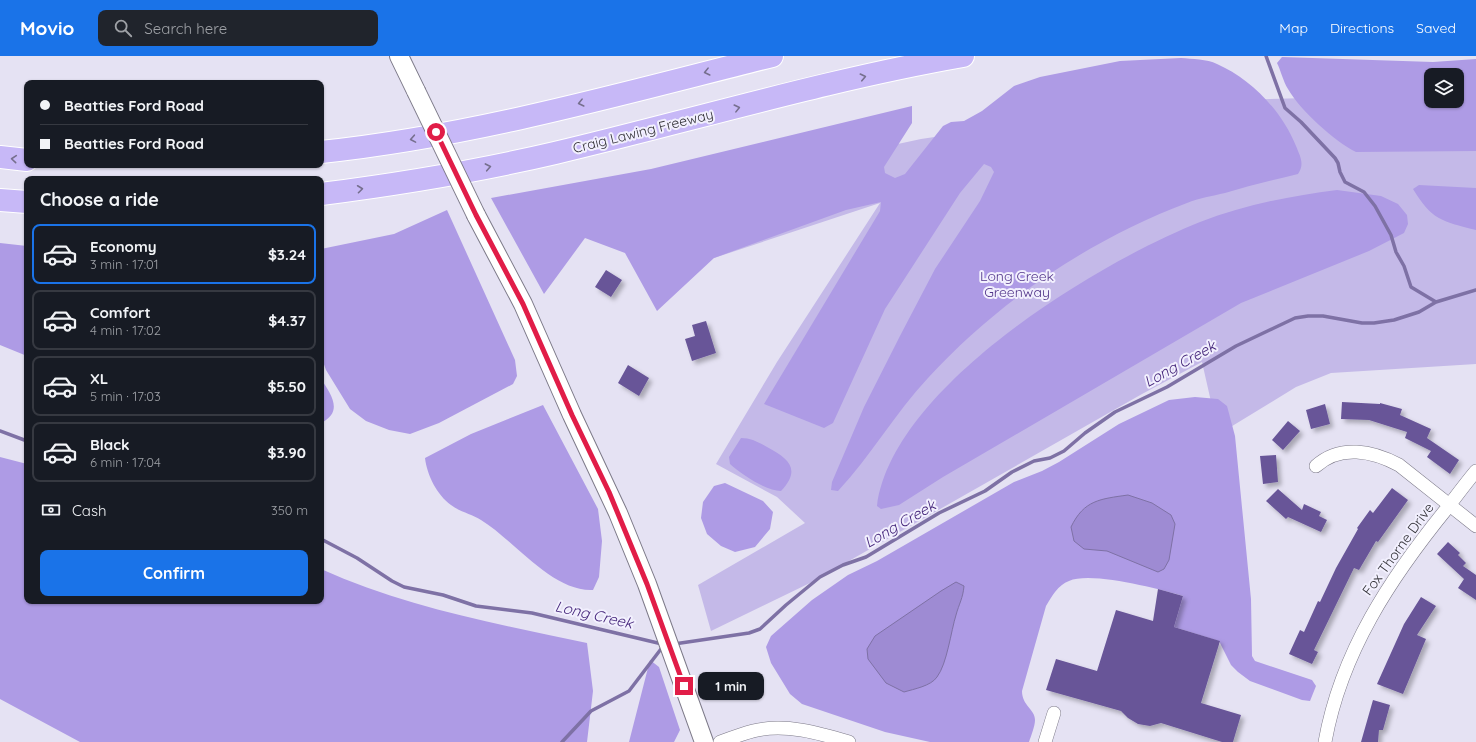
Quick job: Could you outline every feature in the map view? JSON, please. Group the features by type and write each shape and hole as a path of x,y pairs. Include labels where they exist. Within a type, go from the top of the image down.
{"highway":[{"path":"324,152 405,140 487,125 561,109 772,56"},
{"name":"Craig Lawing Freeway","path":"324,194 405,182 553,154 855,79 963,56"},
{"path":"0,157 24,160"},
{"path":"0,200 24,202"}],"main road":[{"path":"399,56 476,215 523,304 572,415 618,513 690,699 704,742"}],"street":[{"path":"1316,466 1332,456 1346,452 1373,454 1399,465 1476,526"},
{"name":"Fox Thorne Drive","path":"1325,742 1334,701 1362,631 1396,574 1476,471"},
{"path":"1045,742 1054,713"},
{"path":"720,742 754,731 784,728 812,731 849,742"}],"green space":[{"path":"1282,57 1433,62 1476,59 1476,151 1356,152 1328,133 1318,124 1293,97 1286,86 1277,63"},
{"path":"1181,58 1213,62 1230,70 1253,87 1274,109 1290,133 1300,157 1301,167 1298,174 1201,198 1187,203 1115,235 1081,254 1047,276 985,323 955,350 916,391 861,464 838,491 831,490 832,482 864,407 935,269 980,201 994,172 991,167 984,164 960,193 885,309 833,423 824,428 764,404 880,211 881,202 846,210 714,258 657,311 625,253 585,238 544,294 491,198 651,169 912,106 912,123 884,167 885,173 895,178 905,174 943,126 951,122 964,121 982,111 1014,86 1040,77 1120,61"},
{"name":"Long Creek Greenway","path":"1413,95 1424,99 1424,108 1464,108 1464,100 1476,100 1476,364 1331,373 1296,387 1224,431 1217,428 1202,362 1142,394 812,582 711,631 698,585 805,523 777,497 716,464 777,362 880,203 714,258 666,194 921,139 1170,102"},
{"path":"1419,185 1476,188 1476,230 1438,218 1426,207 1413,189"},
{"path":"1337,190 1381,196 1398,204 1407,215 1408,224 1404,233 1369,251 1241,303 943,477 899,505 881,509 877,506 891,461 919,417 959,375 1006,335 1056,298 1108,267 1157,241 1200,222 1267,202"},
{"path":"447,210 515,360 517,376 513,384 439,423 410,434 389,430 366,421 350,409 324,364 324,248 394,234"},
{"path":"0,243 24,246 24,355 0,345"},
{"path":"324,384 331,397 334,408 328,419 324,421"},
{"path":"1195,397 1218,399 1227,406 1235,436 1251,599 1252,656 1255,661 1312,680 1316,686 1310,701 1302,700 1250,681 1231,665 1219,641 1174,627 1183,596 1125,582 1093,578 1079,578 1065,583 1056,591 1046,606 1022,691 1024,700 1033,713 1035,720 1029,742 930,742 885,732 802,704 790,694 771,663 766,647 771,636 812,600 848,575 877,561 1014,482 1042,471 1059,462 1119,424 1169,400"},
{"path":"543,405 598,509 602,541 599,577 593,590 578,588 563,583 548,574 494,529 477,518 451,505 437,490 430,478 426,464 425,458 471,434"},
{"path":"741,438 757,442 774,451 781,455 790,465 791,476 781,491 761,485 747,477 730,464 729,457"},
{"path":"0,457 24,463 24,604 324,604 324,570 385,594 418,604 485,621 587,643 593,691 587,742 80,742 0,699"},
{"path":"725,483 763,501 773,512 770,529 755,547 735,552 721,546 707,534 701,518 703,502 714,486"},
{"path":"650,660 659,667 680,730 674,742 629,742"}],"shaded area":[{"path":"1128,495 1152,503 1171,515 1175,524 1169,560 1164,569 1158,572 1107,551 1084,549 1074,541 1071,527 1081,511 1094,502"},
{"path":"956,582 964,586 963,594 954,622 946,656 937,677 927,685 904,692 886,683 868,659 867,649 875,636"}],"building":[{"path":"606,270 622,280 611,297 595,287"},
{"path":"706,321 716,353 692,361 685,339 695,336 692,325"},
{"path":"628,365 649,378 639,396 618,383"},
{"path":"1342,402 1380,403 1402,409 1400,415 1431,429 1427,438 1459,460 1450,474 1427,457 1431,451 1405,438 1407,432 1369,420 1341,419"},
{"path":"1325,404 1330,424 1311,429 1306,410"},
{"path":"1288,421 1300,431 1283,450 1272,440"},
{"path":"1276,455 1278,482 1263,484 1260,456"},
{"path":"1392,488 1408,500 1378,542 1376,541 1359,570 1354,568 1314,650 1318,652 1312,664 1289,654 1300,630 1304,632 1318,601 1320,602 1336,568 1358,529 1357,528 1370,510 1373,513"},
{"path":"1278,489 1302,510 1304,504 1321,512 1319,516 1327,520 1321,532 1288,517 1286,519 1266,501"},
{"path":"1448,542 1460,553 1458,555 1466,563 1463,566 1476,575 1476,600 1458,588 1464,579 1437,554"},
{"path":"1158,589 1183,596 1174,627 1220,641 1201,703 1241,715 1233,742 1222,742 1161,723 1150,726 1138,724 1128,718 1121,711 1046,690 1056,659 1097,671 1116,610 1153,621"},
{"path":"1421,597 1436,606 1417,635 1426,639 1403,694 1377,684 1404,624"},
{"path":"1373,700 1390,705 1383,730 1379,730 1378,742 1361,742"}],"waterway":[{"path":"1266,56 1285,108 1301,122 1335,158 1345,182 1364,192 1375,206 1391,235 1396,252 1404,266 1411,287 1436,302"},
{"name":"Long Creek","path":"674,644 749,633 760,629 820,577 843,565 866,557 939,513 985,491 1012,472 1034,461 1050,458 1064,451 1085,433 1115,412 1167,387 1236,346 1295,318 1323,316 1362,323 1394,320 1419,312 1436,302 1476,290"},
{"name":"Long Creek","path":"0,431 24,440"},
{"name":"Long Creek","path":"324,541 357,558 404,587 443,595 476,606 532,613 662,644"},
{"path":"562,742 591,711 629,691 664,645"}],"route":[{"path":"436,132 476,215 523,304 572,415 609,492 647,584 684,686"}]}
